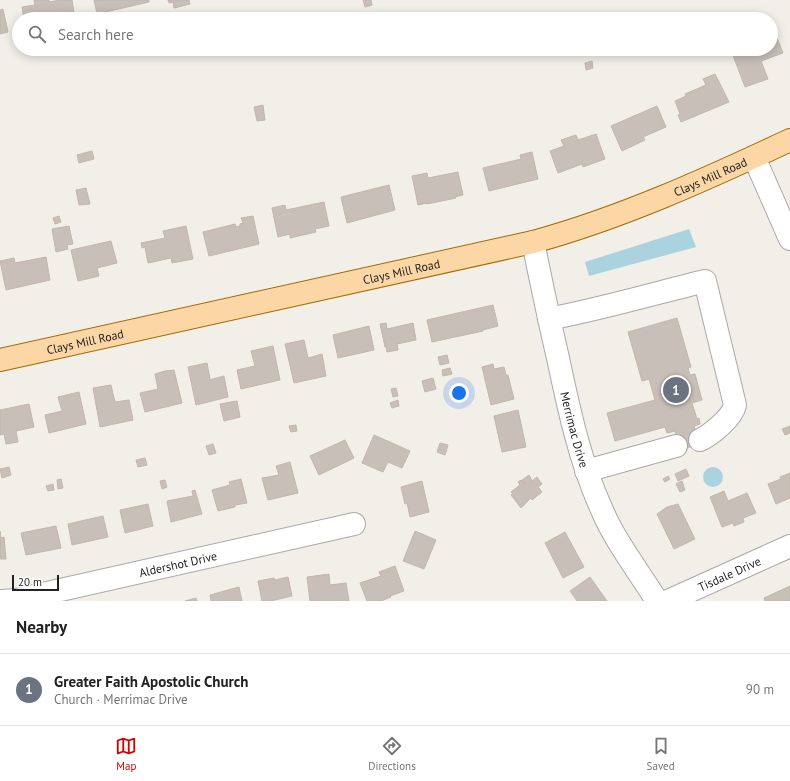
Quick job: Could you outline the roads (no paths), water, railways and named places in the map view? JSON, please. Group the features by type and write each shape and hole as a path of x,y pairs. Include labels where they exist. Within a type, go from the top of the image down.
{"main road":[{"name":"Clays Mill Road","path":"0,360 532,242 566,233 657,199 790,140"}],"street":[{"path":"754,157 790,239"},
{"name":"Merrimac Drive","path":"532,242 575,435 586,471 602,512 657,601"},
{"path":"549,319 705,281 735,405 724,422 711,434 700,440"},
{"path":"586,471 676,446"},
{"name":"Aldershot Drive","path":"11,601 354,524"},
{"name":"Tisdale Drive","path":"668,601 790,546"}],"water":[{"path":"689,229 696,247 589,276 585,262"},
{"path":"709,467 717,467 723,473 723,481 717,487 709,487 703,481 703,473"}],"place":[{"name":"Greater Faith Apostolic Church","path":"676,390"}]}
